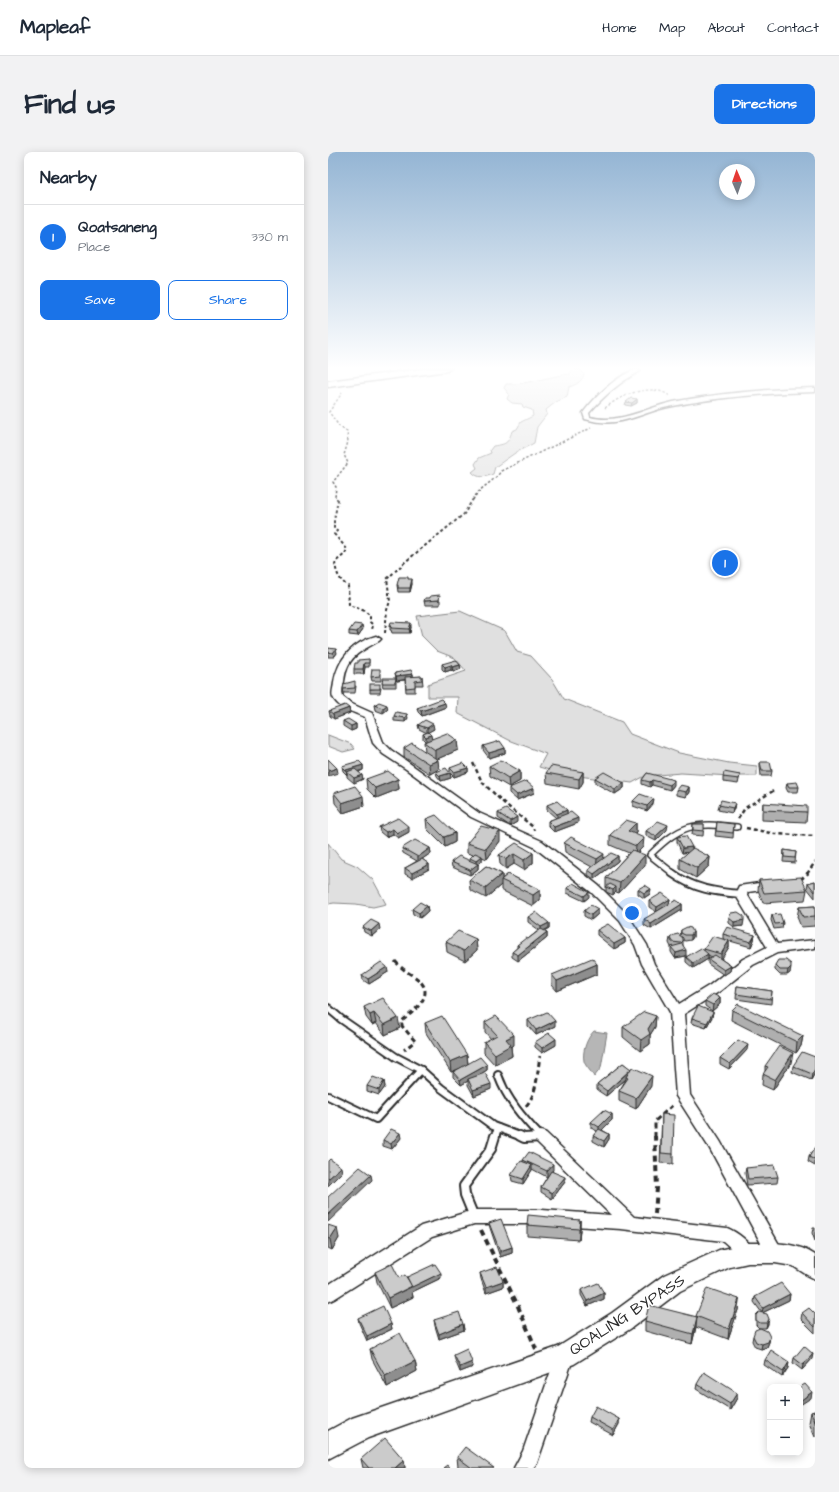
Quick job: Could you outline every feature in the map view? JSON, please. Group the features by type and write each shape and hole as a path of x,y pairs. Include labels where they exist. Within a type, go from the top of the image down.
{"main road":[{"name":"QOALING BYPASS","path":"328,1446 361,1427 565,1356 621,1322 672,1283 727,1257 748,1253 774,1253 798,1256 813,1263"}],"street":[{"path":"376,639 354,652 345,660 340,668 337,694 339,699 347,705 369,715 378,743 387,752 475,815 534,842 596,889 624,918 641,945 651,970 677,1012 683,1096 715,1145 774,1253"},
{"path":"774,949 741,894 744,889 797,882"},
{"path":"677,1012 715,988 748,962 774,949 815,944"},
{"path":"541,1137 630,1224"},
{"path":"328,1294 427,1231 474,1217 542,1217 630,1224 726,1235 748,1253"},
{"path":"523,1468 530,1456 565,1356"}],"lane":[{"path":"737,827 711,824 685,827 659,845 650,855 688,884 702,890 741,894"},
{"path":"328,1008 396,1057 421,1070 463,1105 493,1126 524,1138 541,1137"},
{"path":"328,1096 376,1119 421,1070"},
{"path":"498,1075 501,1085 519,1114 541,1137"},
{"path":"474,1217 465,1195 464,1186 491,1149 498,1128"}],"path":[{"path":"343,429 347,432 348,442 344,455 348,463 333,482 336,487 335,496 338,500 334,520 334,529 337,531 334,534 347,549 345,554 335,562 335,571 341,583 348,586 349,605 365,611 370,616 370,622 373,625 371,635 376,639 385,634 387,610 390,601 388,579 400,564 466,513 472,498 478,490 497,477 501,471 587,429"},
{"path":"473,763 482,782 505,804 533,827 535,832 534,842"},
{"path":"773,791 745,808 738,819 737,827 775,834 815,836"},
{"path":"797,882 807,875 815,862"},
{"path":"395,961 404,971 415,977 423,985 424,996 421,1004 402,1020 402,1026 415,1041 396,1057"},
{"path":"519,1114 530,1103 535,1090 540,1056"},
{"path":"655,1227 656,1188 654,1121 683,1096"},
{"path":"474,1217 517,1304 542,1364"}],"shaded area":[{"path":"516,429 537,429 534,443 515,453 495,467 493,474 485,477 474,474 472,472 477,468 475,464 479,458 491,453 490,450 493,446 506,443 512,431"},
{"path":"460,611 505,631 517,652 531,656 552,679 564,699 622,722 630,734 679,753 729,763 757,766 757,776 681,773 645,776 632,783 563,774 539,767 546,754 509,740 457,713 458,697 428,697 428,684 466,671 455,658 437,651 422,636 417,616"},
{"path":"328,735 351,744 355,749 343,752 328,746"},
{"path":"328,843 341,859 357,866 373,880 386,904 373,907 356,904 328,904"},
{"path":"594,1031 607,1033 601,1068 594,1077 585,1063 584,1053 589,1037"}],"building":[{"path":"399,577 408,577 408,579 412,579 410,588 398,588 397,585"},
{"path":"440,595 439,600 424,601 425,598 430,598 430,596"},
{"path":"391,622 411,623 409,629 391,628"},
{"path":"354,624 362,625 357,632 349,631"},
{"path":"328,648 336,649 333,653 328,652"},
{"path":"369,659 369,663 364,663 363,669 354,669 355,663 358,663 358,660"},
{"path":"456,660 460,665 445,667 442,664"},
{"path":"372,669 380,669 380,676 371,677"},
{"path":"411,670 413,674 396,676 395,673"},
{"path":"422,676 422,680 415,681 415,687 406,688 405,677"},
{"path":"383,678 396,678 395,683 382,683"},
{"path":"355,681 355,688 343,689 344,684"},
{"path":"370,684 380,684 380,689 370,689"},
{"path":"441,699 445,703 421,711 417,708"},
{"path":"379,702 387,705 383,708 374,705"},
{"path":"345,705 349,708 333,714 329,711"},
{"path":"396,712 407,714 405,718 394,716"},
{"path":"348,719 356,724 351,726 343,721"},
{"path":"425,720 433,724 427,728 418,725"},
{"path":"428,732 431,735 426,737 423,734"},
{"path":"447,733 457,740 435,750 424,742"},
{"path":"500,741 505,748 489,753 483,746"},
{"path":"412,743 438,760 429,764 404,748"},
{"path":"328,759 337,768 328,771"},
{"path":"501,760 520,771 508,778 489,766"},
{"path":"359,761 363,765 346,770 342,766"},
{"path":"760,762 770,762 772,771 762,771"},
{"path":"463,763 468,768 454,772 450,768"},
{"path":"551,766 583,772 579,779 546,773"},
{"path":"446,768 450,773 440,776 436,772"},
{"path":"355,769 362,775 354,778 347,772"},
{"path":"388,771 398,779 375,788 366,779"},
{"path":"604,772 624,783 615,789 595,778"},
{"path":"724,772 740,775 739,779 723,777"},
{"path":"647,773 674,780 670,785 652,780 650,782 642,780"},
{"path":"526,781 534,788 517,795 509,788"},
{"path":"797,782 799,787 789,787 787,783"},
{"path":"680,785 689,787 686,792 676,790"},
{"path":"355,786 363,796 342,803 334,793"},
{"path":"640,794 654,799 647,806 633,801"},
{"path":"721,800 735,803 733,808 719,805"},
{"path":"557,801 567,810 557,814 547,805"},
{"path":"763,803 807,806 807,812 763,810"},
{"path":"506,809 517,817 510,821 498,813"},
{"path":"571,812 578,818 554,827 548,821"},
{"path":"436,815 455,833 444,837 426,819"},
{"path":"398,818 409,827 397,833 393,829 386,832 379,827"},
{"path":"626,820 636,823 628,831 644,838 636,846 610,835"},
{"path":"658,821 668,825 656,836 646,831"},
{"path":"717,822 734,824 733,833 716,831"},
{"path":"693,824 704,824 704,831 693,830"},
{"path":"481,826 500,831 486,849 467,843"},
{"path":"686,836 692,847 683,848 677,837"},
{"path":"571,837 604,854 597,859 564,843"},
{"path":"415,840 430,848 418,857 402,848"},
{"path":"516,843 533,853 524,860 514,854 506,859 499,855"},
{"path":"693,848 710,857 697,868 680,859"},
{"path":"632,850 645,855 620,883 606,878"},
{"path":"784,850 796,852 795,858 784,857"},
{"path":"475,853 482,856 476,861 470,858"},
{"path":"611,853 618,856 594,874 588,870"},
{"path":"459,856 478,864 470,870 451,862"},
{"path":"422,859 429,864 412,873 405,868"},
{"path":"486,866 502,874 485,888 469,880"},
{"path":"508,874 540,890 533,895 501,880"},
{"path":"801,877 807,890 764,893 759,880"},
{"path":"815,881 815,892 808,883"},
{"path":"573,883 589,892 584,896 567,888"},
{"path":"610,884 616,887 613,890 606,887"},
{"path":"645,885 651,889 644,893 638,889"},
{"path":"662,893 670,899 657,907 649,901"},
{"path":"676,900 682,904 651,924 644,919"},
{"path":"420,902 427,906 419,913 412,909"},
{"path":"591,905 598,909 591,915 584,911"},
{"path":"815,906 815,916 803,917 799,907"},
{"path":"536,912 549,923 541,927 528,917"},
{"path":"738,912 744,916 744,920 734,922 729,918 731,913"},
{"path":"780,914 783,923 775,924 772,915"},
{"path":"371,920 379,924 371,931 363,927"},
{"path":"608,924 625,938 614,944 597,930"},
{"path":"687,927 691,928 693,932 691,935 681,933 681,930"},
{"path":"727,927 755,935 751,942 723,934"},
{"path":"541,929 547,932 518,955 512,952 519,946 517,945"},
{"path":"458,931 476,939 464,951 446,942"},
{"path":"678,934 683,938 683,941 681,943 672,942 670,938"},
{"path":"713,936 729,941 721,954 704,949"},
{"path":"682,944 686,950 676,953 671,947"},
{"path":"701,948 708,954 693,963 686,957"},
{"path":"715,955 731,966 724,970 708,959"},
{"path":"592,958 597,964 557,981 552,975"},
{"path":"778,960 786,960 791,964 791,967 788,970 780,970 775,965"},
{"path":"381,962 387,967 368,979 362,975"},
{"path":"737,986 772,991 771,999 736,994"},
{"path":"713,994 720,998 713,1005 705,1001"},
{"path":"383,998 398,1018 384,1025 374,1013 370,1015 364,1007"},
{"path":"738,1004 803,1036 797,1042 732,1010"},
{"path":"698,1006 713,1012 707,1023 692,1018"},
{"path":"547,1012 555,1021 536,1030 528,1020"},
{"path":"644,1012 656,1016 648,1029 650,1034 641,1040 623,1027"},
{"path":"442,1016 467,1055 450,1062 425,1023"},
{"path":"496,1016 514,1035 506,1039 511,1045 495,1054 484,1042 497,1035 485,1022"},
{"path":"549,1033 556,1039 542,1048 535,1042"},
{"path":"738,1040 748,1045 730,1064 720,1058"},
{"path":"779,1046 793,1053 775,1080 763,1074 768,1067 765,1066"},
{"path":"802,1052 815,1057 815,1069 812,1074 793,1066"},
{"path":"480,1057 487,1065 460,1080 453,1072"},
{"path":"623,1063 631,1069 607,1091 597,1084"},
{"path":"632,1067 652,1076 636,1098 619,1091 628,1078 626,1077"},
{"path":"485,1073 491,1084 473,1090 468,1079"},
{"path":"373,1077 384,1081 379,1090 367,1086"},
{"path":"604,1110 612,1114 599,1127 591,1122"},
{"path":"662,1114 674,1115 673,1154 661,1153"},
{"path":"391,1129 400,1133 391,1144 383,1140"},
{"path":"599,1129 609,1134 604,1141 593,1136"},
{"path":"815,1147 815,1160 809,1157"},
{"path":"529,1152 553,1164 547,1171 523,1160"},
{"path":"330,1159 341,1167 328,1179 328,1161"},
{"path":"521,1161 532,1165 523,1179 511,1175"},
{"path":"774,1165 778,1177 748,1179 746,1168"},
{"path":"360,1167 371,1175 328,1215 328,1197"},
{"path":"551,1171 565,1177 552,1193 541,1187"},
{"path":"528,1215 580,1220 579,1229 527,1225"},
{"path":"501,1219 512,1247 500,1251 489,1223"},
{"path":"328,1225 337,1228 330,1239 328,1238"},
{"path":"392,1264 399,1278 405,1275 412,1286 388,1298 375,1272"},
{"path":"435,1264 441,1273 412,1287 407,1277"},
{"path":"497,1267 503,1281 486,1287 480,1273"},
{"path":"598,1283 604,1293 587,1301 581,1290"},
{"path":"781,1283 790,1294 763,1308 755,1297"},
{"path":"707,1288 739,1299 729,1329 696,1316"},
{"path":"649,1305 697,1317 693,1334 645,1321"},
{"path":"383,1306 391,1324 367,1336 358,1318"},
{"path":"809,1308 815,1314 815,1327 802,1313"},
{"path":"459,1312 463,1324 439,1334 434,1320"},
{"path":"759,1312 767,1314 769,1319 767,1323 760,1323 756,1320 756,1315"},
{"path":"760,1328 767,1331 770,1337 768,1342 762,1344 756,1342 753,1336 755,1330"},
{"path":"400,1333 415,1361 385,1376 370,1349"},
{"path":"804,1346 813,1354 803,1365 794,1358"},
{"path":"467,1349 472,1362 460,1367 454,1355"},
{"path":"771,1350 789,1362 783,1372 765,1360"},
{"path":"704,1372 737,1393 730,1404 697,1384"},
{"path":"805,1384 812,1392 803,1399 803,1385"},
{"path":"596,1406 619,1419 613,1430 590,1417"},
{"path":"815,1411 815,1422 811,1412"},
{"path":"385,1438 404,1460 395,1468 369,1468 361,1459"},
{"path":"465,1447 494,1468 472,1468 457,1457"}],"place":[{"name":"Qoatsaneng","path":"725,563"}]}
